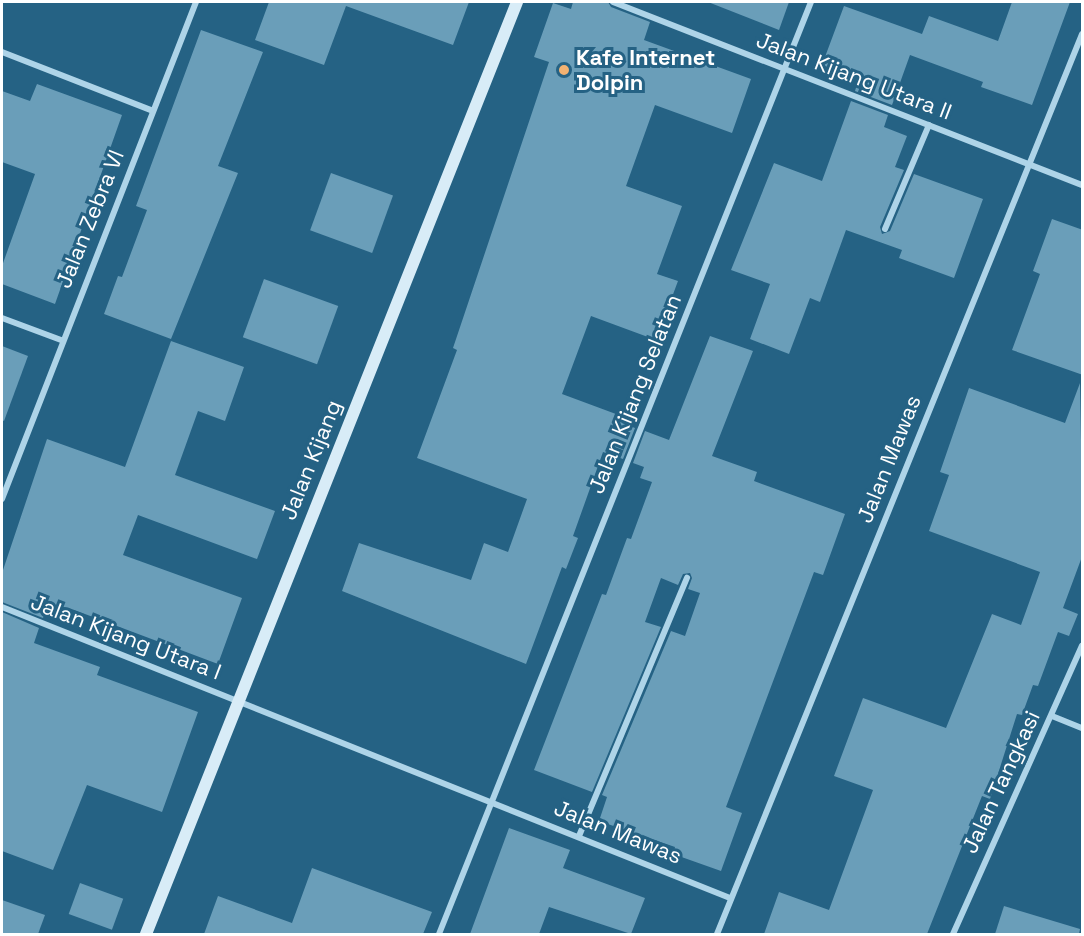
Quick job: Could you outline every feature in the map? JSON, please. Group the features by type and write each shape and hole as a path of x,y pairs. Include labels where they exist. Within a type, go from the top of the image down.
{"street":[{"name":"Jalan Zebra VI","path":"2,498 61,340 196,2"},
{"name":"Jalan Kijang","path":"146,934 517,2"},
{"name":"Jalan Kijang Utara II","path":"613,2 1083,185"},
{"name":"Jalan Kijang Selatan","path":"439,934 811,2"},
{"name":"Jalan Mawas","path":"717,934 1028,163 1083,34"},
{"path":"2,52 153,111"},
{"path":"885,229 929,125"},
{"path":"2,318 61,340"},
{"path":"579,836 687,578"},
{"name":"Jalan Kijang Utara I","path":"2,607 238,700"},
{"name":"Jalan Tangkasi","path":"953,934 1083,645"},
{"path":"238,700 492,800"},
{"path":"1052,716 1083,728"},
{"name":"Jalan Mawas","path":"492,800 730,898"}],"building":[{"path":"269,2 469,2 453,45 346,6 324,65 255,40"},
{"path":"573,2 608,2 611,7 650,22 644,40 751,79 732,133 655,105 626,186 682,206 657,274 678,281 656,340 591,316 562,394 624,417 622,423 635,428 623,459 603,452 573,536 578,538 566,569 562,567 526,664 342,591 359,543 471,580 484,543 508,552 527,499 417,458 457,350 453,348 549,62 534,57 553,3 571,9"},
{"path":"708,2 789,2 779,30"},
{"path":"1012,2 1070,2 1032,105 981,87 983,82 910,55 892,105 855,91 859,78 822,65 844,6 922,34 929,16 998,41"},
{"path":"201,30 263,52 218,166 238,173 171,339 104,314 118,276 122,277 147,210 136,206"},
{"path":"37,84 122,115 55,304 2,284 2,266 35,174 2,162 2,91 30,101"},
{"path":"851,101 888,115 884,127 907,136 895,167 904,170 880,227 882,234 890,231 914,174 983,199 954,278 899,258 902,250 846,230 820,302 810,298 789,354 750,339 770,284 731,270 774,163 822,181"},
{"path":"331,173 393,196 372,253 310,230"},
{"path":"1052,219 1083,230 1083,375 1012,350 1040,274 1033,271"},
{"path":"264,279 338,306 317,364 243,337"},
{"path":"710,336 753,351 712,456 757,472 754,481 845,514 823,575 814,572 726,807 742,813 721,871 673,854 675,847 599,821 607,797 602,795 671,631 685,636 700,593 688,589 692,578 690,573 683,574 678,585 661,578 645,622 661,627 592,792 534,770 602,594 606,595 627,538 631,539 652,482 640,478 644,467 633,463 645,431 669,440"},
{"path":"171,341 244,367 225,421 198,411 175,475 275,511 257,559 138,515 123,555 242,598 218,664 69,608 48,604 43,618 2,602 2,573 47,439 125,467"},
{"path":"2,346 28,356 4,421 2,420"},
{"path":"1080,383 1083,554 1063,608 1078,614 1069,636 1058,632 1038,686 1033,685 1022,715 1017,714 990,799 982,796 927,934 764,934 779,892 829,910 873,790 834,776 863,698 946,728 992,614 1021,625 1040,572 929,531 949,475 940,472 969,388 1065,423"},
{"path":"2,612 39,628 34,643 100,667 97,675 198,712 162,812 87,785 53,870 2,851"},
{"path":"509,828 570,850 563,868 645,898 631,934 549,907 539,934 470,934"},
{"path":"312,868 432,912 423,934 204,934 218,896 292,923"},
{"path":"80,883 123,899 112,930 69,914"},
{"path":"2,900 45,915 38,934 2,934"},
{"path":"1004,906 1080,929 1079,934 995,934"}],"place":[{"name":"Kafe Internet Dolpin","path":"564,70"}]}
